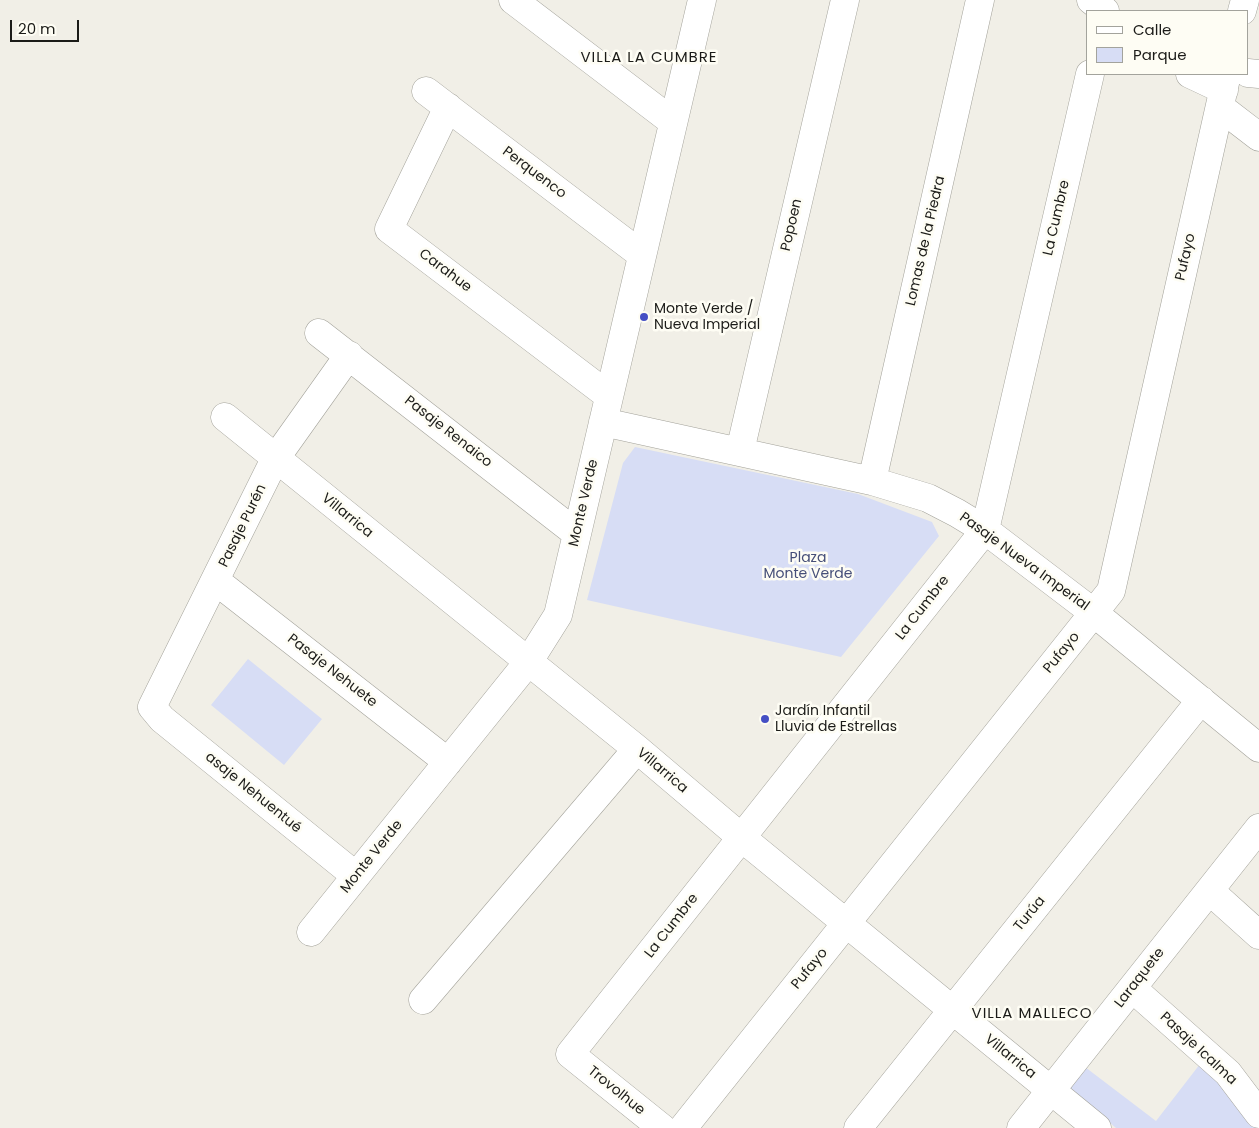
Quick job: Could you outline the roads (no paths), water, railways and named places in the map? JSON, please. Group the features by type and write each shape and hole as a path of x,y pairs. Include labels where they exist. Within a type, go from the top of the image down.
{"street":[{"path":"513,0 673,122"},
{"name":"Monte Verde","path":"310,932 529,661 558,615 702,0"},
{"name":"Popoen","path":"740,451 845,0"},
{"name":"Lomas de la Piedra","path":"872,481 980,0"},
{"path":"1091,0 1104,10"},
{"name":"La Cumbre","path":"570,1054 985,530 1090,75"},
{"path":"1192,75 1224,90 1259,137"},
{"name":"Pufayo","path":"683,1128 1111,590 1224,90"},
{"name":"Perquenco","path":"426,91 642,254"},
{"name":"Carahue","path":"448,107 389,229 609,396"},
{"name":"Pasaje Renaico","path":"319,333 350,355 576,533"},
{"name":"Pasaje Purén","path":"152,708 276,459 350,355"},
{"name":"Villarrica","path":"224,417 529,661 1097,1128"},
{"name":"Pasaje Nueva Imperial","path":"603,422 872,481 928,498 985,530 1094,613 1259,748"},
{"name":"Pasaje Nehuete","path":"216,581 448,762"},
{"name":"Turúa","path":"858,1128 1201,700"},
{"name":"asaje Nehuentué","path":"152,708 356,876"},
{"path":"423,1000 637,749"},
{"name":"Laraquete","path":"1022,1128 1259,828"},
{"path":"1210,891 1259,935"},
{"name":"Pasaje Icalma","path":"1132,988 1228,1073 1259,1114"},
{"name":"Trovolhue","path":"570,1054 662,1128"}],"place":[{"name":"Monte Verde / Nueva Imperial","path":"644,317"},
{"name":"Jardín Infantil Lluvia de Estrellas","path":"765,719"}],"district":[{"name":"VILLA LA CUMBRE","path":"649,58"},
{"name":"VILLA MALLECO","path":"1032,1014"}],"park label":[{"name":"Plaza Monte Verde","path":"808,566"}]}
